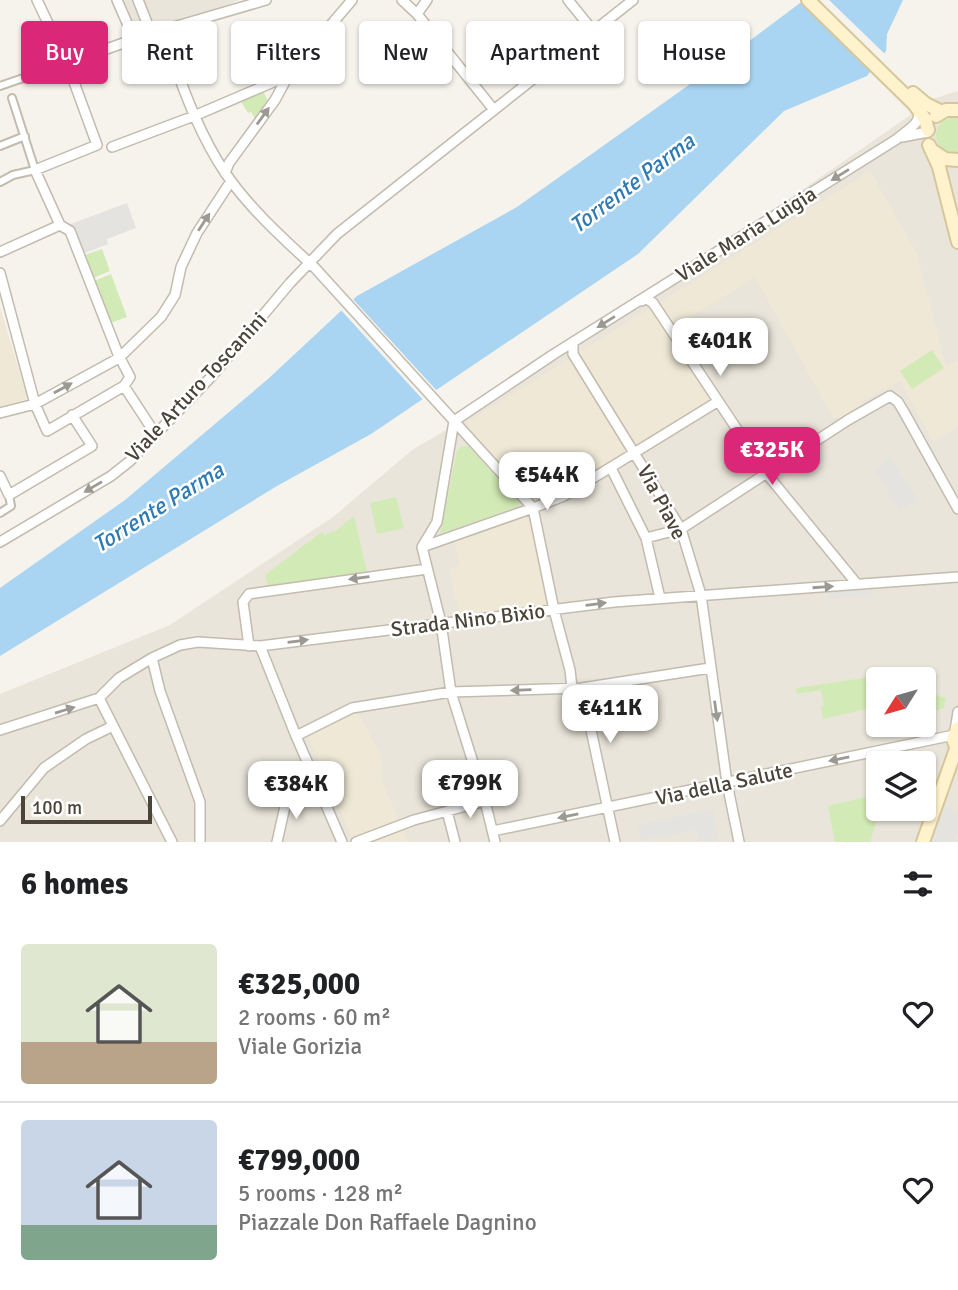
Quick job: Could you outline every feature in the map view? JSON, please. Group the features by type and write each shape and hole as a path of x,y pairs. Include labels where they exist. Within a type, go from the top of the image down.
{"main road":[{"path":"808,0 921,106 952,109"},
{"path":"819,0 921,106 958,242"},
{"path":"952,109 932,119 928,136 939,156 958,160"},
{"path":"923,842 957,750 956,731"}],"street":[{"path":"37,0 47,21"},
{"path":"117,0 126,21"},
{"path":"138,0 146,21"},
{"path":"334,21 352,0"},
{"path":"402,0 417,14 494,110"},
{"path":"417,14 427,0"},
{"path":"568,0 585,21"},
{"name":"Viale Arturo Toscanini","path":"607,21 633,0"},
{"path":"192,21 260,1"},
{"path":"0,182 97,145 75,84"},
{"path":"182,84 194,116 231,181 533,508 554,610 577,688 615,842"},
{"path":"112,147 270,84"},
{"path":"225,173 229,163 284,84"},
{"name":"Viale Arturo Toscanini","path":"0,542 111,477 130,461 212,376 308,262 337,234 527,84"},
{"path":"0,273 35,404 47,431 124,386 130,377 119,358 70,231 60,225 35,170 12,99"},
{"name":"Viale Maria Luigia","path":"454,421 573,342 897,139 917,121 921,106"},
{"path":"0,146 25,136"},
{"name":"Viale Maria Luigia","path":"897,139 928,136"},
{"path":"0,413 35,404 119,358 161,317 174,295 181,267 197,233 231,181"},
{"path":"0,253 60,225"},
{"path":"640,301 647,299 653,303 766,473 858,584"},
{"name":"Via Piave","path":"573,342 573,354 681,529 701,595 727,783 739,842"},
{"path":"124,386 156,435"},
{"path":"646,538 681,529 882,398 890,396 898,402 958,509"},
{"path":"422,547 564,496 718,402"},
{"path":"9,495 92,446 72,415"},
{"path":"454,421 437,522 422,547 441,623 451,692 495,842"},
{"path":"611,468 646,538 660,598"},
{"path":"0,476 12,506 0,513"},
{"path":"249,646 243,602 249,594 427,569"},
{"name":"Strada Nino Bixio","path":"0,730 99,698 118,678 152,658 180,645 198,642 260,646 660,598 956,575"},
{"path":"942,578 953,582 958,588"},
{"path":"260,646 342,842"},
{"path":"152,658 160,691 200,802 200,842"},
{"path":"296,736 352,708 451,692 577,688 710,668"},
{"path":"99,698 172,842"},
{"path":"956,731 958,712"},
{"path":"0,821 44,768 86,739 113,726"},
{"name":"Via della Salute","path":"493,831 727,783 956,731"},
{"path":"277,842 292,775 308,764"},
{"path":"356,842 414,820 485,801"},
{"path":"447,811 456,842"}],"shaded area":[{"path":"119,0 134,0 144,21 129,21"},
{"path":"142,0 239,0 218,9 172,21 151,21"},
{"path":"958,91 958,842 0,842 0,694 170,625 333,517 412,450 460,422 655,292 935,98"},
{"path":"870,171 916,252 946,366 958,360 958,427 933,441 900,381 871,396 843,417 834,419 755,277 667,331 711,403 534,504 463,425"},
{"path":"127,203 136,228 107,239 108,244 80,255 68,225"},
{"path":"0,307 28,399 0,407"},
{"path":"890,457 918,500 899,511 875,470"},
{"path":"531,513 550,606 460,615 449,570 460,565 454,540"},
{"path":"873,589 874,596 828,599 827,592"},
{"path":"358,712 380,754 383,783 408,842 354,842 307,734"},
{"path":"942,806 958,812 958,835 955,842 930,842"},
{"path":"713,809 718,841 700,842 696,830 641,841 638,825"}],"green space":[{"path":"263,91 269,103 256,120 240,100"},
{"path":"951,118 958,118 958,152 943,149 936,138 939,126"},
{"path":"102,249 110,271 93,278 85,255"},
{"path":"111,274 127,317 110,323 94,281"},
{"path":"932,350 944,368 912,389 900,371"},
{"path":"468,446 520,503 518,507 440,534 457,451"},
{"path":"396,497 404,528 377,534 370,503"},
{"path":"354,516 367,572 268,586 265,575 322,532 325,536 334,532"},
{"path":"866,678 866,709 823,719 821,690 797,694 796,688"},
{"path":"936,695 946,698 944,708 936,710"},
{"path":"866,797 866,821 876,822 870,842 835,842 828,806"}],"water":[{"name":"Torrente Parma","path":"804,0 903,0 887,34 886,51 867,76 784,111 638,254 371,434 277,486 0,656 0,588 125,500 268,379 357,296 517,207 690,84 750,84 750,40"}],"pier":[{"path":"798,0 829,0 887,56 873,74"},
{"path":"351,297 438,392 425,402 339,308"}]}
